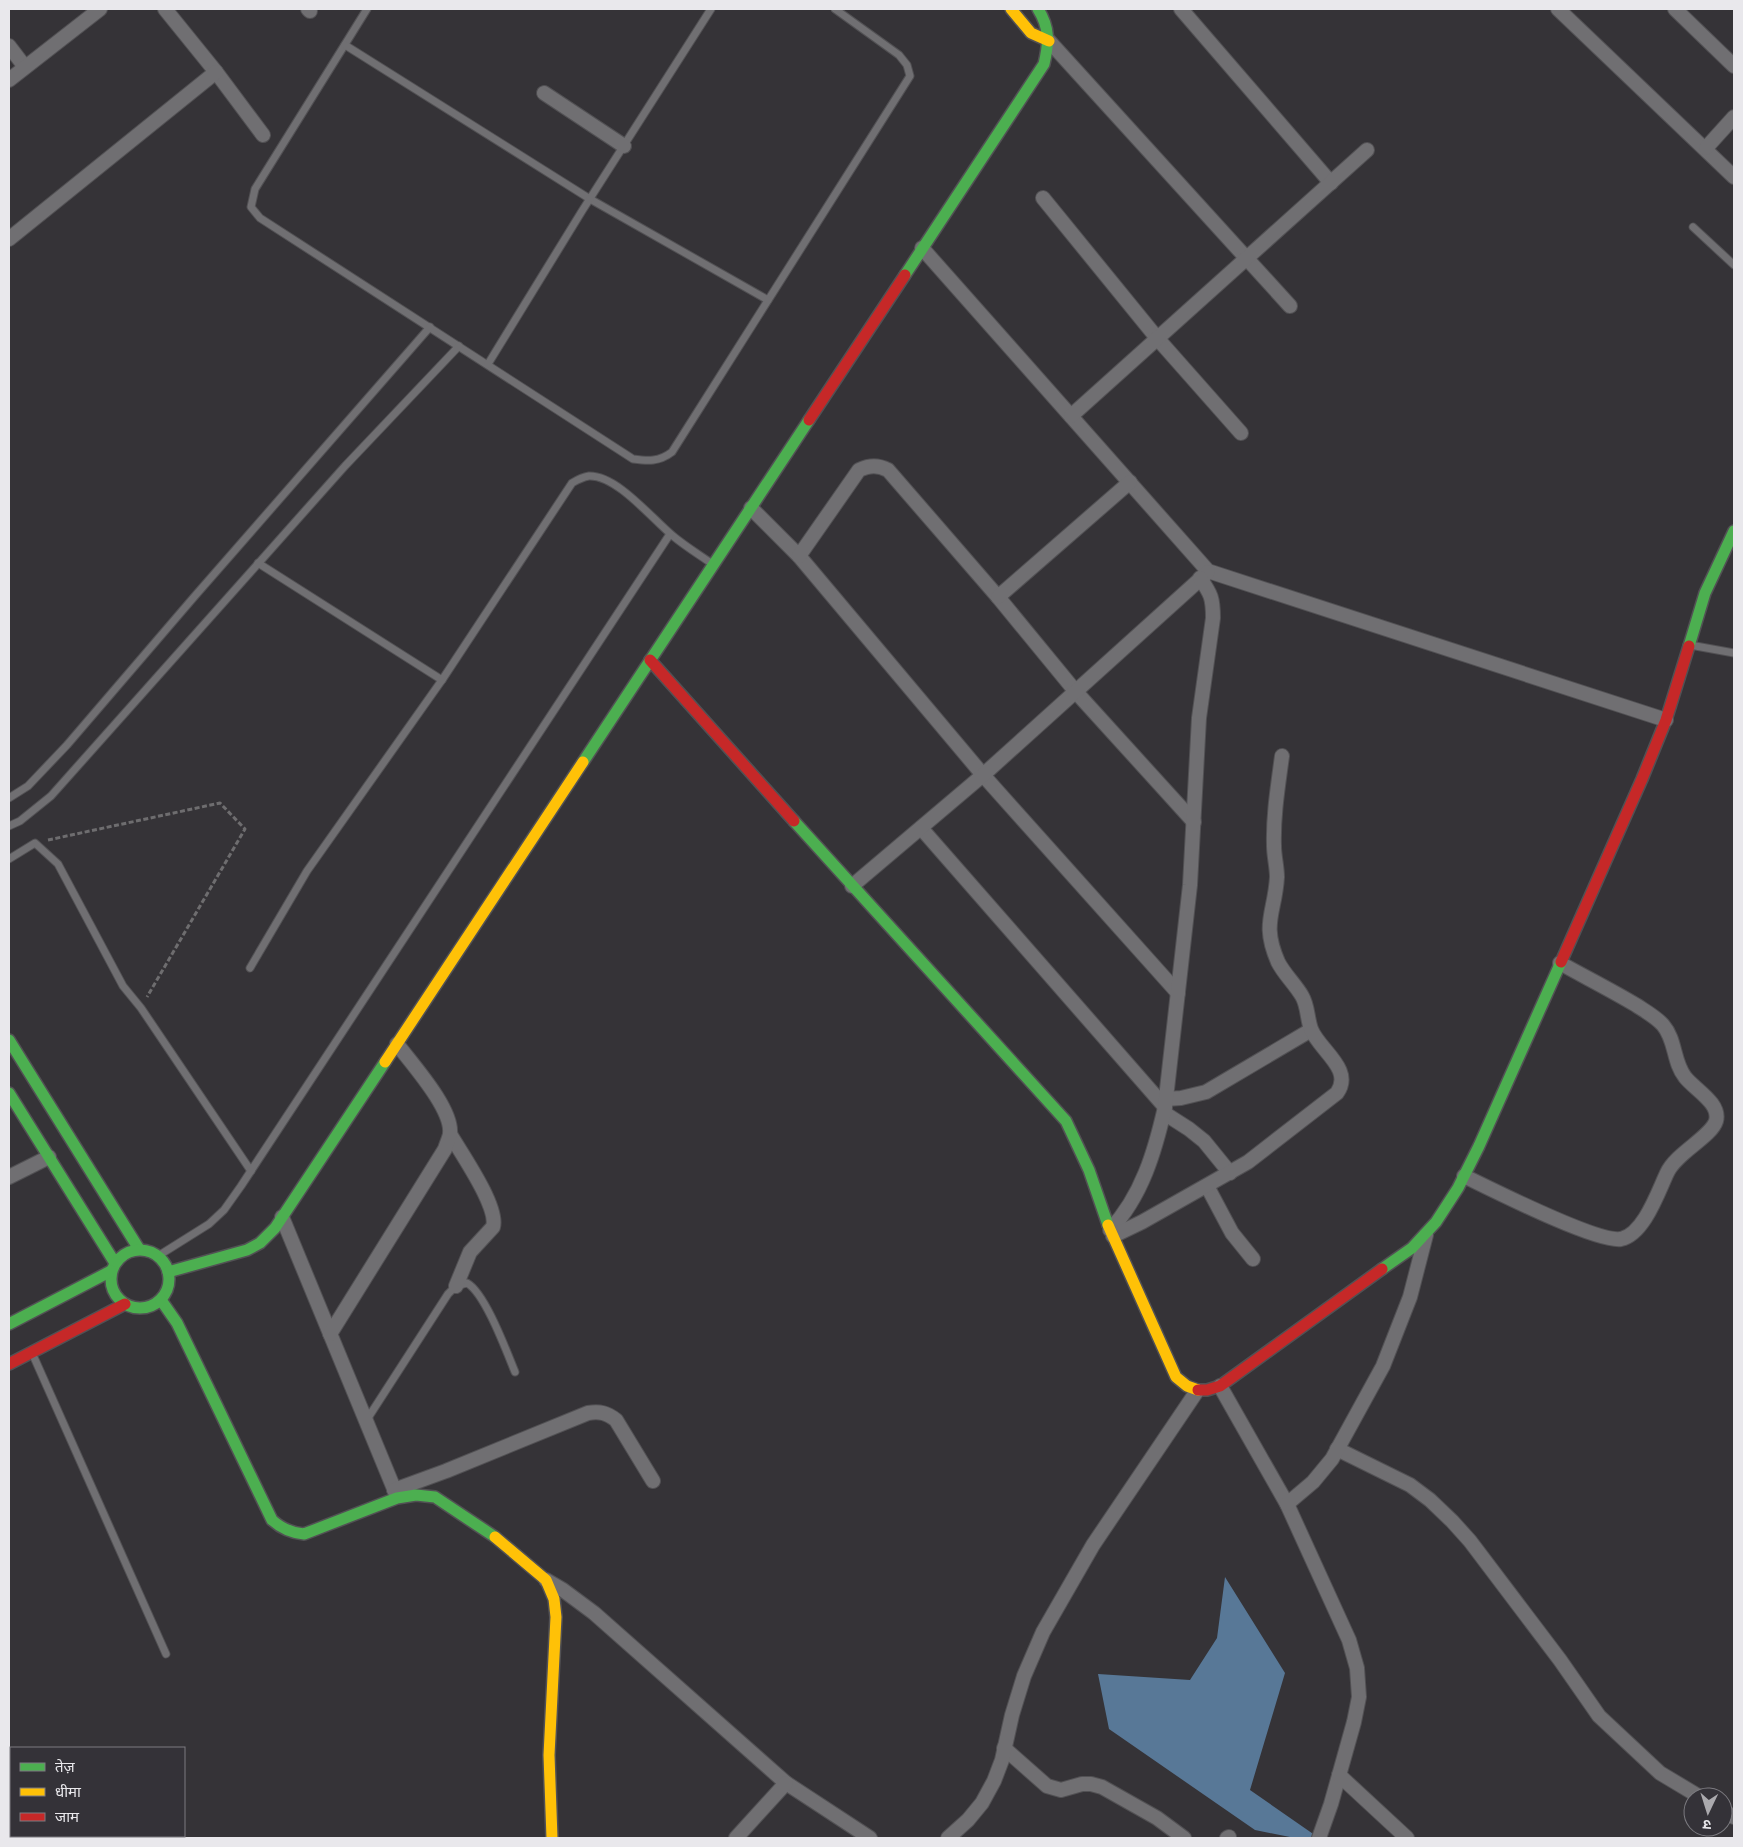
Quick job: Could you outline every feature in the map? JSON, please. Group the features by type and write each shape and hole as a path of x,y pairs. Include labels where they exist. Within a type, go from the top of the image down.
{"street":[{"path":"9,80 100,9"},
{"path":"165,9 216,72 263,135"},
{"path":"1011,9 1031,33 1049,41 1290,306"},
{"path":"168,1272 247,1250 260,1243 275,1228 1044,64 1049,41 1046,19 1038,9"},
{"path":"1181,9 1330,183"},
{"path":"1675,9 1734,66"},
{"path":"1562,10 1734,177"},
{"path":"9,46 25,67"},
{"path":"9,239 216,72"},
{"path":"544,93 624,146"},
{"path":"1706,148 1734,117"},
{"path":"1071,416 1367,150"},
{"path":"1042,198 1157,338 1241,433"},
{"path":"922,248 1130,482 1204,575 1210,592 1212,618 1199,718 1190,885 1165,1106 1143,1181 1131,1204 1111,1233"},
{"path":"799,556 859,470 866,467 879,466 888,470 998,597 1076,692 1194,822"},
{"path":"998,597 1130,482"},
{"path":"751,508 799,556 983,776 1178,993"},
{"path":"650,660 1066,1121 1089,1170 1111,1233 1176,1377 1184,1385 1197,1391 1209,1390 1220,1386 1412,1248 1436,1222 1464,1176 1642,779 1666,720 1705,593 1734,531"},
{"path":"852,886 983,776 1204,575"},
{"path":"1204,575 1666,720"},
{"path":"1111,1233 1207,1186 1248,1162 1337,1093 1342,1087 1341,1072 1311,1030 1306,1003 1279,964 1269,934 1270,911 1277,875 1274,846 1275,814 1282,756"},
{"path":"921,828 1165,1106 1204,1140 1230,1173"},
{"path":"1464,1176 1579,1229 1612,1239 1621,1239 1629,1235 1649,1211 1675,1160 1715,1124 1716,1113 1713,1105 1683,1076 1670,1037 1664,1026 1653,1016 1625,999 1560,963"},
{"path":"1165,1106 1181,1098 1206,1092 1311,1030"},
{"path":"9,1040 139,1249"},
{"path":"397,1044 439,1100 448,1118 450,1134 484,1190 494,1222 492,1227 470,1252 456,1286"},
{"path":"9,1093 113,1267"},
{"path":"330,1334 445,1149 450,1134"},
{"path":"9,1177 49,1157"},
{"path":"1207,1186 1232,1233 1253,1259"},
{"path":"282,1217 396,1494"},
{"path":"1287,1504 1313,1482 1332,1459 1383,1366 1410,1297 1427,1232"},
{"path":"139,1249 149,1251 158,1256 168,1272 169,1282 161,1300 144,1308 134,1308 117,1298 112,1290 110,1281 113,1267 121,1256 139,1249"},
{"path":"9,1324 113,1267"},
{"path":"161,1300 177,1323 272,1520 281,1529 292,1533 304,1534 446,1471 588,1413 607,1413 616,1420 652,1481"},
{"path":"9,1364 125,1304"},
{"path":"1220,1386 1287,1504 1349,1640 1357,1668 1359,1697 1354,1722 1319,1838"},
{"path":"948,1838 968,1820 982,1803 994,1781 1024,1676 1043,1632 1093,1545 1197,1391"},
{"path":"1337,1449 1410,1486 1430,1500 1452,1521 1545,1640 1600,1716 1660,1773 1683,1787"},
{"path":"396,1494 435,1497 504,1544 546,1580 594,1613 786,1783 870,1838"},
{"path":"546,1580 554,1599 556,1617 549,1770 552,1838"},
{"path":"1004,1748 1047,1786 1061,1790 1082,1784 1091,1784 1102,1788 1156,1818 1184,1838"},
{"path":"1339,1774 1407,1838"},
{"path":"736,1838 786,1783"}],"lane":[{"path":"368,9 255,189 251,207 260,218 633,459 650,461 664,458 672,452 910,76 907,65 899,55 834,9"},
{"path":"488,364 590,198 711,9"},
{"path":"345,45 590,198 768,300"},
{"path":"1693,227 1734,265"},
{"path":"9,798 28,786 68,745 200,589 430,327"},
{"path":"9,826 20,820 51,796 345,466 459,346"},
{"path":"250,968 307,871 442,680 572,483 590,476 604,479 617,486 670,534 714,564"},
{"path":"158,1256 209,1224 224,1210 670,534"},
{"path":"258,563 442,680"},
{"path":"1689,645 1734,653"},
{"path":"9,859 35,843 58,864 123,986 141,1008 251,1171"},
{"path":"366,1421 448,1294 456,1286 467,1282 474,1286 482,1300 515,1372"},
{"path":"32,1352 166,1654"}],"path":[{"path":"35,843 220,803 245,829 141,1008"}],"water":[{"path":"1225,1577 1285,1673 1250,1790 1319,1838 1295,1838 1255,1830 1109,1729 1098,1674 1190,1680 1217,1638"}],"traffic: fast":[{"path":"905,275 1044,64 1047,36 1045,23 1038,9"},
{"path":"583,762 809,420"},
{"path":"1689,646 1705,593 1734,531"},
{"path":"794,821 1066,1121 1089,1170 1108,1225"},
{"path":"1382,1269 1412,1248 1436,1222 1458,1188 1479,1146 1561,962"},
{"path":"9,1040 139,1249"},
{"path":"168,1272 247,1250 260,1243 275,1228 385,1062"},
{"path":"9,1093 115,1263"},
{"path":"134,1250 146,1250 161,1258 169,1273 169,1279 169,1285 161,1300 146,1308 134,1308 119,1300 111,1285 111,1273 119,1258 134,1250"},
{"path":"9,1324 111,1271"},
{"path":"161,1300 177,1323 272,1520 279,1526 291,1532 304,1534 397,1498 416,1495 435,1497 495,1537"}],"traffic: slow":[{"path":"1011,9 1031,33 1049,41"},
{"path":"385,1062 583,762"},
{"path":"1108,1225 1176,1377 1187,1386 1198,1390"},
{"path":"495,1537 546,1580 554,1599 556,1617 549,1755 552,1838"}],"traffic: jam":[{"path":"809,420 905,275"},
{"path":"1561,962 1666,720 1689,646"},
{"path":"650,660 794,821"},
{"path":"1198,1390 1207,1390 1220,1386 1382,1269"},
{"path":"9,1364 125,1304"}]}
